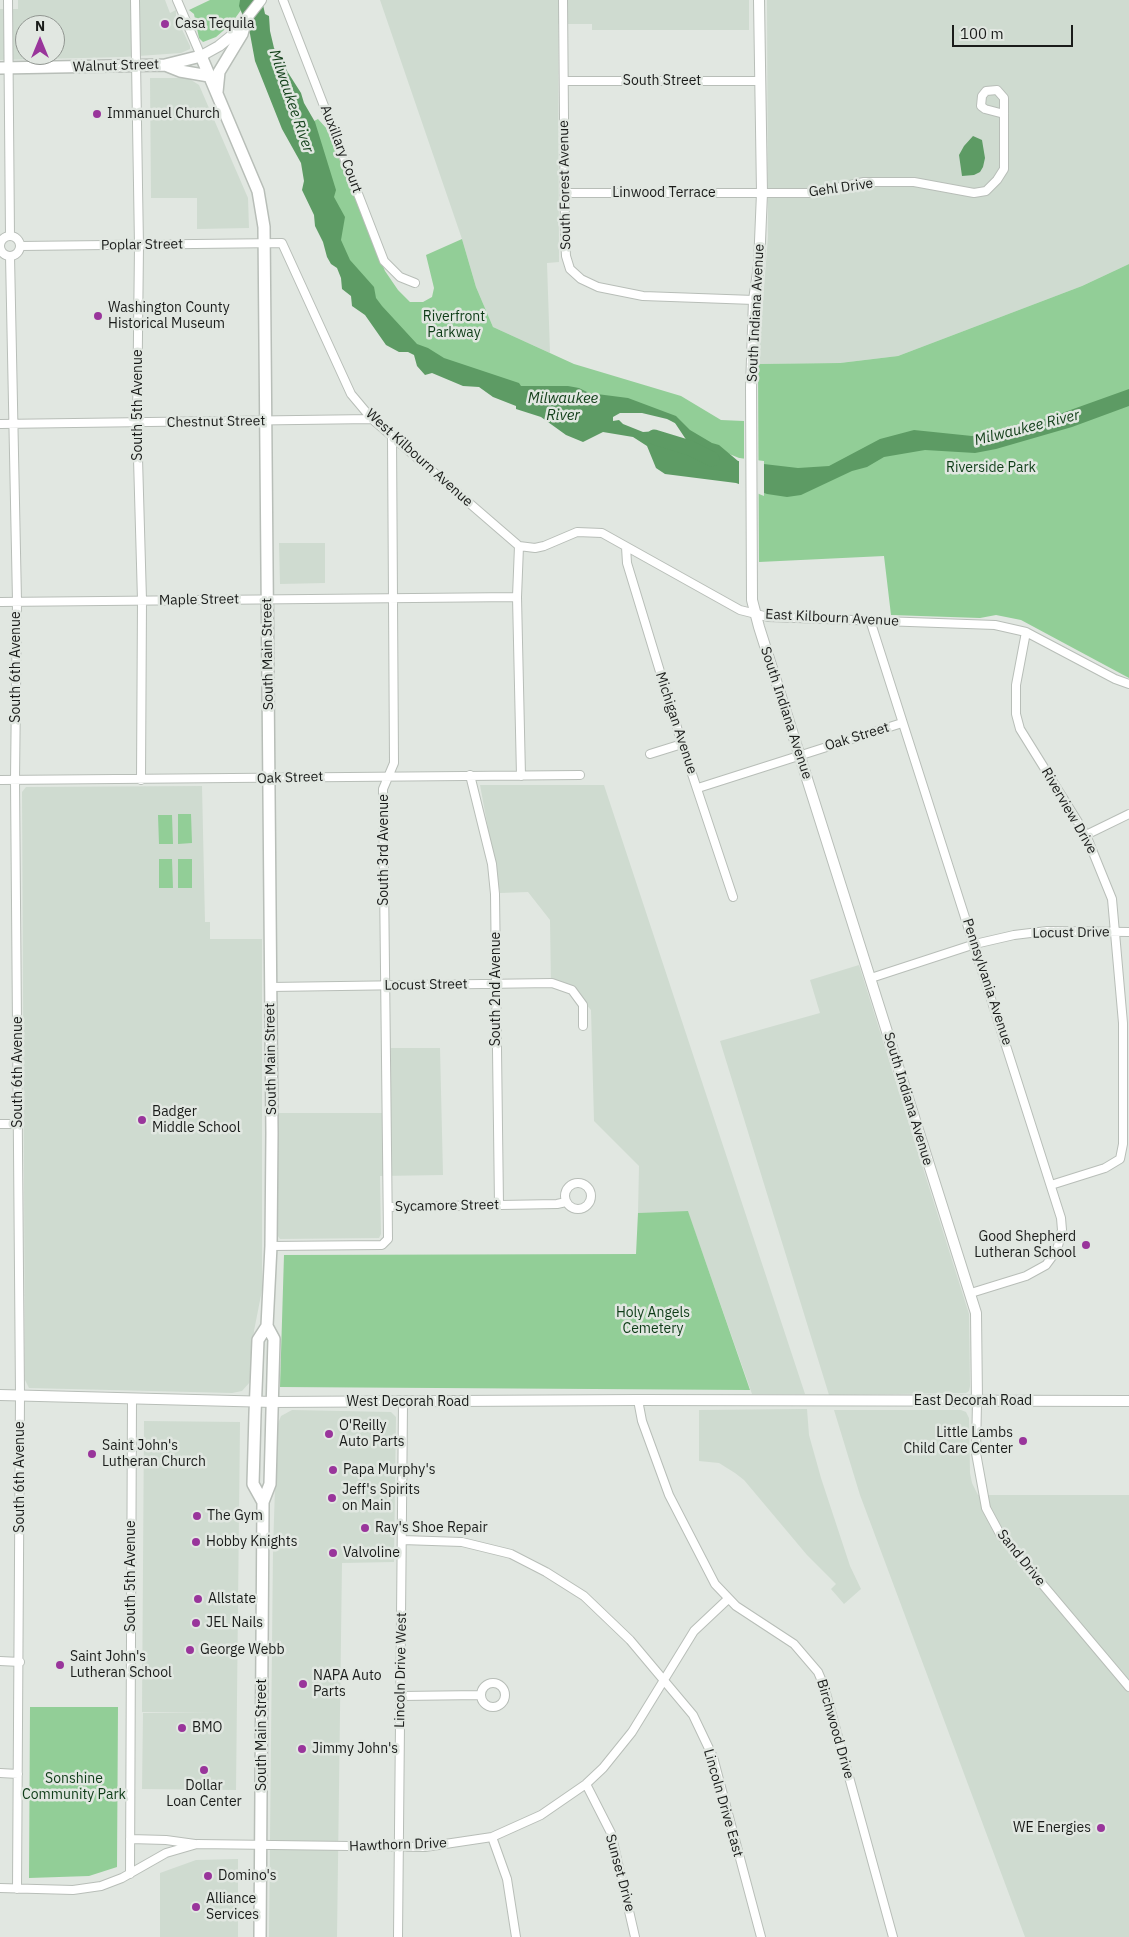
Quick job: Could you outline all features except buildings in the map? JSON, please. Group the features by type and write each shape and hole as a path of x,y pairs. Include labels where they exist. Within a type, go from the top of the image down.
{"main road":[{"path":"216,93 219,72 242,34 245,23"},
{"name":"Walnut Street","path":"4,68 165,65 201,56"},
{"name":"South Main Street","path":"201,56 258,191 264,242 270,779 271,1246 267,1326 258,1340 253,1484 263,1502"},
{"path":"165,65 180,71 209,76"},
{"name":"South Main Street","path":"260,1937 263,1502 270,1484 274,1339 267,1326"}],"street":[{"path":"8,0 4,68 10,236"},
{"name":"South 5th Avenue","path":"135,0 139,246 138,423 142,600 141,780"},
{"name":"South Main Street","path":"177,0 201,56"},
{"path":"201,56 219,46 245,23 261,0"},
{"name":"Auxillary Court","path":"283,0 384,261 400,277 415,283"},
{"name":"South Forest Avenue","path":"563,0 566,256 570,269 580,279 598,287 643,296 754,300"},
{"name":"South Indiana Avenue","path":"759,0 762,193 759,265 754,300 751,452 752,600 799,754 971,1293 978,1329 977,1401"},
{"name":"South Street","path":"564,80 760,80"},
{"name":"Gehl Drive","path":"762,193 813,194 864,182 914,182 965,193 986,191 997,180 1004,169 1004,114"},
{"name":"Linwood Terrace","path":"566,193 762,193"},
{"path":"10,236 17,238 20,246 17,253 10,256 3,253 0,246 3,238 10,236"},
{"name":"Poplar Street","path":"20,246 139,246 264,242"},
{"name":"West Kilbourn Avenue","path":"264,242 282,243 351,394 372,419 518,546"},
{"name":"South 6th Avenue","path":"10,256 17,601 16,780 20,1395 20,1662 17,1889"},
{"name":"Chestnut Street","path":"0,424 372,419"},
{"name":"South 3rd Avenue","path":"388,1207 383,789 394,763 392,436"},
{"name":"East Kilbourn Avenue","path":"518,546 535,548 544,546 576,532 602,533 740,610 768,617 995,625 1026,632 1114,679 1129,684"},
{"path":"518,546 517,596 521,776"},
{"name":"Michigan Avenue","path":"626,547 627,563 682,744 733,897"},
{"name":"Maple Street","path":"0,602 517,596"},
{"name":"Pennsylvania Avenue","path":"870,620 1061,1218 1062,1230 1057,1250 1053,1258 1046,1265 1026,1276 971,1293"},
{"name":"Riverview Drive","path":"1026,632 1016,685 1016,714 1020,728 1086,835 1112,900 1123,1023 1123,1162 1051,1186"},
{"name":"Oak Street","path":"698,788 799,754 902,723"},
{"path":"650,754 682,744"},
{"name":"South 2nd Avenue","path":"470,775 492,864 496,894 499,1205"},
{"name":"Oak Street","path":"0,780 580,775"},
{"path":"1086,835 1129,814"},
{"name":"Locust Drive","path":"870,978 975,944 1014,935 1047,931 1129,932"},
{"name":"Locust Street","path":"270,987 552,983 572,990 582,1005 583,1026"},
{"path":"0,1124 18,1124"},
{"name":"Sycamore Street","path":"271,1246 382,1245 388,1239 388,1207 557,1204 566,1202"},
{"name":"West Decorah Road","path":"0,1395 255,1402 403,1403 638,1400 817,1402"},
{"name":"South 5th Avenue","path":"130,1874 132,1398"},
{"name":"Birchwood Drive","path":"638,1400 642,1421 669,1495 704,1566 728,1599 757,1622 794,1644 818,1672 824,1686 893,1937"},
{"name":"Sand Drive","path":"977,1401 976,1454 986,1508 996,1528 1129,1687"},
{"name":"East Decorah Road","path":"817,1402 1129,1401"},
{"name":"Lincoln Drive West","path":"398,1937 403,1403"},
{"name":"Lincoln Drive East","path":"402,1540 462,1542 511,1554 546,1572 584,1596 630,1640 693,1715 712,1757 760,1937"},
{"name":"Hawthorn Drive","path":"0,1888 90,1888 114,1882 166,1853 197,1844 425,1847 492,1836 541,1815 586,1784 618,1751 632,1732 694,1631 728,1599"},
{"path":"0,1661 20,1662"},
{"path":"401,1696 481,1695"},
{"path":"0,1773 18,1774"},
{"name":"Sunset Drive","path":"586,1784 611,1833 635,1937"},
{"path":"492,1836 507,1879 516,1937"},
{"path":"130,1839 166,1840 197,1844"}],"shaded area":[{"path":"18,0 165,0 170,13 176,10 176,17 190,49 181,53 65,58 65,15 15,15 15,60 0,60 0,9 18,9"},
{"path":"380,0 749,0 749,30 592,30 592,24 558,24 559,262 547,263 550,353 493,327 476,287 462,239"},
{"path":"767,0 1129,0 1129,264 1082,286 898,356 840,363 758,364 768,237"},
{"path":"150,78 188,78 199,85 248,198 249,228 197,229 197,198 151,198"},
{"path":"279,543 325,543 325,583 280,584"},
{"path":"480,785 604,785 805,1394 752,1394 688,1212 638,1213 639,1166 594,1121 591,1010 570,986 551,986 550,920 528,892 500,893"},
{"name":"Badger Middle School","path":"202,786 205,922 210,922 210,939 262,939 262,1290 254,1331 250,1382 242,1391 232,1393 29,1388 25,1380 22,792 26,787"},
{"path":"859,965 969,1314 970,1386 969,1391 966,1393 829,1395 720,1041 820,1013 810,980"},
{"path":"391,1048 440,1048 443,1175 380,1176 381,1234 379,1238 280,1239 277,1235 276,1113 390,1113"},
{"path":"807,1409 809,1435 821,1478 850,1566 861,1589 844,1604 831,1589 836,1584 807,1555 744,1480 719,1463 699,1461 699,1410"},
{"path":"292,1410 391,1412 396,1417 394,1562 342,1563 337,1937 269,1937 273,1549 277,1426 281,1416"},
{"path":"834,1410 961,1410 966,1412 969,1418 970,1473 972,1483 978,1495 1129,1495 1129,1937 1025,1937 860,1495"},
{"path":"144,1421 240,1422 236,1790 142,1789 143,1713 213,1713 142,1712"},
{"path":"238,1859 238,1937 160,1937 160,1873 196,1860"}],"green space":[{"path":"210,0 240,0 241,10 231,24 216,37 203,42 199,38 194,14 189,10"},
{"name":"Riverfront Parkway","path":"318,119 327,129 385,271 398,290 410,302 423,302 432,297 434,288 426,255 462,239 476,287 493,327 574,364 681,396 721,420 744,421 744,460 712,447 653,409 527,389 439,357 415,344 388,316 351,267 340,246 333,199 312,122"},
{"name":"Riverside Park","path":"1129,264 1129,678 1021,620 996,615 980,618 891,615 884,556 759,562 758,364 840,363 898,356 1082,286"},
{"path":"178,814 191,814 192,843 178,844"},
{"path":"158,815 172,815 173,844 159,844"},
{"path":"159,859 172,859 173,888 159,888"},
{"path":"178,859 192,859 192,888 178,888"},
{"name":"Holy Angels Cemetery","path":"688,1211 750,1390 280,1387 284,1255 636,1254 638,1213"},
{"name":"Sonshine Community Park","path":"30,1707 118,1707 117,1867 89,1876 29,1878"}],"water":[{"path":"240,0 262,0 265,14 269,16 274,48 276,51 279,50 287,71 301,93 304,103 315,122 336,190 334,197 345,217 341,240 350,260 374,287 376,298 382,306 417,344 428,348 444,358 519,383 521,386 568,386 579,388 589,393 628,398 676,416 690,430 719,445 738,461 798,468 829,466 880,439 914,430 972,436 996,433 1037,422 1129,389 1129,406 1072,427 996,449 975,453 925,450 884,457 867,467 852,471 801,495 787,497 767,494 736,483 665,474 656,468 647,446 633,437 603,432 583,442 566,435 541,417 516,409 516,406 493,397 479,387 463,386 432,373 425,375 417,366 414,355 408,352 399,352 386,345 365,315 352,306 351,296 342,289 341,278 337,268 331,264 327,257 323,242 315,226 314,215 302,190 304,181 301,163 282,129 255,61 250,34 239,6","holes":["620,413 642,413 667,419 675,423 697,456 695,457 685,452 670,438 658,431 643,432 623,424 619,420 613,421 613,417"]},
{"path":"973,136 982,140 985,158 983,167 980,172 974,175 962,176 959,155"}],"pier":[{"path":"739,458 764,461 764,496 739,486"}],"waterway":[{"name":"Milwaukee River","path":"654,437 690,448 712,459"}],"place":[{"name":"Casa Tequila","path":"165,24"},
{"name":"Immanuel Church","path":"97,114"},
{"name":"Washington County Historical Museum","path":"98,316"},
{"name":"Badger Middle School","path":"142,1120"},
{"name":"Good Shepherd Lutheran School","path":"1086,1245"},
{"name":"O'Reilly Auto Parts","path":"329,1434"},
{"name":"Little Lambs Child Care Center","path":"1023,1441"},
{"name":"Saint John's Lutheran Church","path":"92,1454"},
{"name":"Papa Murphy's","path":"333,1470"},
{"name":"Jeff's Spirits on Main","path":"332,1498"},
{"name":"The Gym","path":"197,1516"},
{"name":"Ray's Shoe Repair","path":"365,1528"},
{"name":"Hobby Knights","path":"196,1542"},
{"name":"Valvoline","path":"333,1553"},
{"name":"Allstate","path":"198,1599"},
{"name":"JEL Nails","path":"196,1623"},
{"name":"George Webb","path":"190,1650"},
{"name":"Saint John's Lutheran School","path":"60,1665"},
{"name":"NAPA Auto Parts","path":"303,1684"},
{"name":"BMO","path":"182,1728"},
{"name":"Jimmy John's","path":"302,1749"},
{"name":"Dollar Loan Center","path":"204,1770"},
{"name":"WE Energies","path":"1101,1828"},
{"name":"Domino's","path":"208,1876"},
{"name":"Alliance Services","path":"196,1907"}]}
